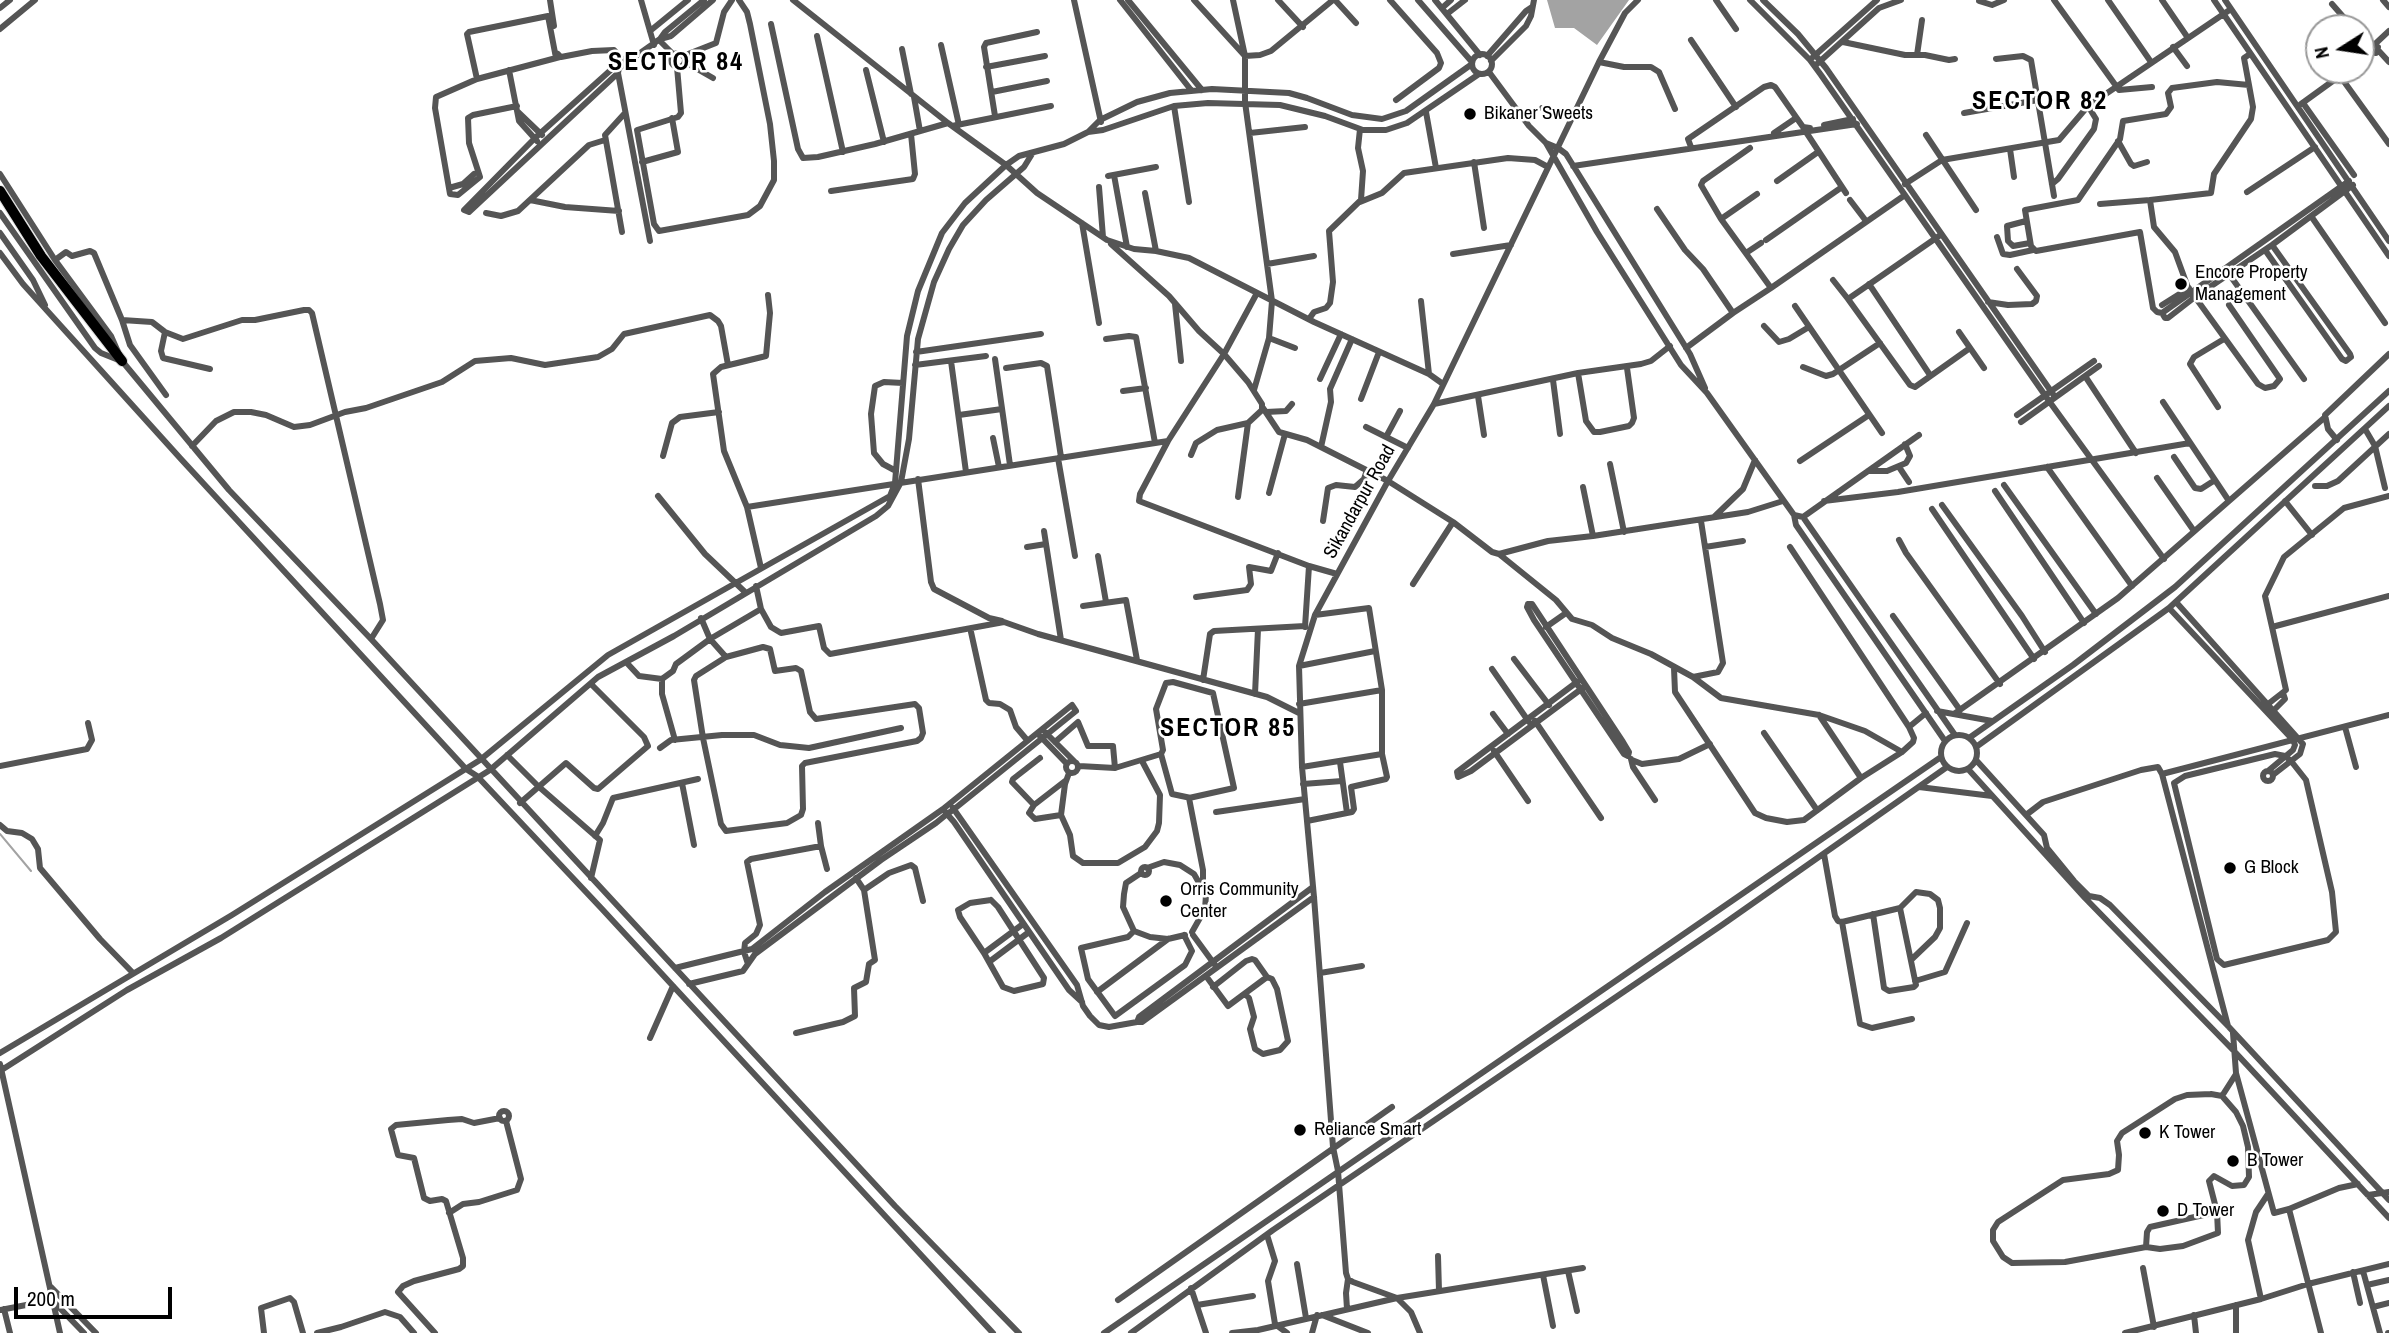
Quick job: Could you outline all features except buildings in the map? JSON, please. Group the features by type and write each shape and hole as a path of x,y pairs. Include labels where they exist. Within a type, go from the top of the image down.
{"highway":[{"path":"0,191 41,256 122,361"}],"street":[{"path":"0,8 10,0"},
{"path":"0,29 35,0"},
{"path":"550,0 558,57"},
{"path":"641,0 650,31 658,42 674,55 713,78"},
{"path":"650,31 688,0"},
{"path":"732,0 724,12 716,43 684,59 677,67 682,109 678,117 638,128 636,135 654,224 659,231 748,215 760,206 774,180 770,124 750,24 747,12 739,0"},
{"path":"793,0 1006,164 1037,193 1105,239 1175,303 1224,354 1254,390 1279,432 1307,440 1388,481 1453,522 1492,552 1499,554 1556,600 1572,619 1591,625 1612,638 1651,654 1693,677 1721,698 1819,715 1865,732 1902,752"},
{"path":"1074,0 1103,131"},
{"path":"1120,0 1191,90"},
{"path":"1128,0 1202,90"},
{"path":"1195,0 1245,56"},
{"path":"1233,0 1245,56 1245,103 1272,301 1269,338 1254,390"},
{"path":"1278,0 1303,27"},
{"path":"1245,56 1271,51 1334,0 1356,23"},
{"path":"1390,0 1437,53 1441,62 1439,68 1396,100"},
{"path":"1418,0 1479,74"},
{"path":"1088,132 1103,131 1174,106 1192,103 1245,103 1303,110 1360,129 1386,130 1397,127 1426,112 1479,74 1489,72 1492,67 1435,0"},
{"path":"1445,11 1451,0"},
{"path":"1445,11 1465,0"},
{"name":"Sikandarpur Road","path":"1347,1309 1349,1279 1344,1258 1340,1185 1333,1147 1303,784 1299,666 1315,615 1388,481 1434,404 1599,62 1625,13 1638,0"},
{"path":"1716,0 1736,29"},
{"path":"1751,0 1815,60 1905,195 1988,302 2092,459 2164,559"},
{"path":"1763,0 1815,60 1905,184 2050,396"},
{"path":"1815,60 1880,2 1901,0"},
{"path":"1979,1 1992,5 2004,0"},
{"path":"2054,0 2116,86 2123,91 2152,87"},
{"path":"2108,0 2151,62"},
{"path":"2162,0 2188,37"},
{"path":"2214,0 2389,256"},
{"path":"2225,0 2354,174"},
{"path":"2383,0 2389,7"},
{"path":"618,71 613,68 538,136 465,206 466,212 626,64 708,1"},
{"path":"1815,60 1843,42 1880,2"},
{"path":"0,1053 232,915 481,760 608,656 734,583 875,507 890,496 898,482 896,471 903,383 911,317 920,284 942,233 965,203 1006,164 1019,156 1064,144 1088,132 1100,120 1137,102 1191,90 1289,93 1307,97 1352,115 1382,119 1406,111 1472,63 1486,57 1533,3"},
{"path":"2332,4 2341,14"},
{"path":"1905,184 1942,160 2059,140 2088,106 2231,9"},
{"path":"477,79 467,34 469,32 548,16 558,57"},
{"path":"1917,55 1922,20"},
{"path":"771,24 800,155 808,159 920,131 1051,106"},
{"path":"2375,47 2389,31"},
{"path":"996,116 986,67 986,43 1037,32"},
{"path":"817,36 842,152"},
{"path":"1691,40 1736,107"},
{"path":"1843,42 1905,55 1955,59"},
{"path":"941,44 953,125"},
{"path":"2173,47 2187,66"},
{"path":"902,49 920,131"},
{"path":"517,109 468,118 469,143 480,177 458,195 450,194 435,100 439,95 477,79 558,57 592,51 614,50 626,64"},
{"path":"2100,204 2211,193 2214,174 2251,119 2253,107 2244,58 2250,54"},
{"path":"674,55 672,64 677,67"},
{"path":"1996,59 2028,56 2031,60 2054,196"},
{"path":"986,67 1045,57"},
{"path":"1599,62 1651,67 1659,72 1675,109"},
{"path":"509,70 517,109 544,142"},
{"path":"866,70 884,142"},
{"path":"618,71 650,241"},
{"path":"1489,72 1546,143 1681,365 1707,393 1794,515 1796,525 1945,741"},
{"path":"992,92 1047,81"},
{"path":"2248,83 2217,82 2172,88 2168,93 2171,107 2166,114 2125,119 2121,124 2118,141 2078,200 2028,208 2024,214 2031,246 2036,251 2140,232 2153,308 2162,313 2351,183"},
{"path":"2300,104 2328,84"},
{"path":"2346,84 2389,144"},
{"path":"1691,147 1688,139 1771,85 1806,128 1855,122"},
{"path":"1964,113 2038,100"},
{"path":"2300,104 2389,241"},
{"path":"1174,106 1189,202"},
{"path":"2052,184 2094,130 2096,118 2088,106"},
{"path":"1542,107 1573,117"},
{"path":"1426,112 1436,168"},
{"path":"622,232 605,135 625,113"},
{"path":"642,162 678,152 672,118"},
{"path":"1774,132 1796,118"},
{"path":"1573,166 1691,147 1704,148 1855,122"},
{"path":"1250,133 1305,127"},
{"path":"1360,129 1358,157 1363,178 1360,202"},
{"path":"1806,132 1866,221"},
{"path":"831,191 913,179 915,174 911,134"},
{"path":"1926,135 1976,210"},
{"path":"486,214 512,214 589,145 605,140"},
{"path":"2118,141 2131,164 2134,166 2147,162"},
{"path":"1546,143 1566,154 1686,348 1707,393"},
{"path":"2247,192 2315,147"},
{"path":"1750,148 1701,182 1702,190 1771,288"},
{"path":"2010,149 2014,177"},
{"path":"1777,181 1818,152"},
{"path":"60,1333 0,1069 134,985 220,938 490,769 591,684 876,516 888,506 898,482 909,439 916,352 927,300 957,234 969,218 1024,167 1032,154"},
{"path":"1309,319 1330,303 1333,282 1328,233 1330,227 1360,202 1382,192 1404,173 1496,159 1535,160 1548,167"},
{"path":"1474,162 1484,228"},
{"path":"1127,247 1111,175 1156,167"},
{"path":"0,174 55,260 111,336 122,361 229,490 371,639 895,1206 1019,1333"},
{"path":"449,188 463,184 474,174"},
{"path":"1099,187 1105,239"},
{"path":"2162,305 2229,274 2311,216 2342,189"},
{"path":"1145,193 1156,251"},
{"path":"1746,253 1846,193"},
{"path":"1721,219 1757,194"},
{"path":"1686,348 1905,195"},
{"path":"530,200 565,207 619,211"},
{"path":"2150,200 2154,227 2175,252 2191,293 2259,384 2265,387 2274,386 2280,379 2230,305"},
{"path":"1657,209 1733,313"},
{"path":"0,214 95,348 122,361"},
{"path":"2311,216 2385,323"},
{"path":"2026,221 2007,226 2008,241 2013,246 2031,246"},
{"path":"1082,223 1099,323"},
{"path":"0,233 33,280 49,313"},
{"path":"1848,299 1939,237"},
{"path":"1997,237 2003,254 2010,255 2031,246"},
{"path":"1105,239 1127,247 1189,258 1309,319 1429,374 1443,384"},
{"path":"1453,254 1511,245"},
{"path":"2265,250 2346,361 2351,357 2350,354 2272,245"},
{"path":"55,260 66,252 72,256 90,251 94,253 130,345 166,395"},
{"path":"0,253 23,284 180,458 466,769 477,776 993,1333"},
{"path":"1267,264 1314,256"},
{"path":"2276,266 2284,261"},
{"path":"1988,302 2008,306 2032,304 2036,301 2037,296 2017,269"},
{"path":"2229,274 2304,379"},
{"path":"1833,280 1910,384 1915,387 1969,348"},
{"path":"1869,284 1930,375"},
{"path":"1256,293 1224,354 1168,441 1140,494 1139,501 1309,566 1338,573"},
{"path":"761,568 747,507 723,451 713,374 721,367 766,356 770,313 768,295"},
{"path":"1421,302 1429,374"},
{"path":"1175,303 1181,362"},
{"path":"1795,306 1882,433"},
{"path":"122,320 152,322 165,332 188,339 203,331 242,320 309,310 314,319 380,604 383,620 371,639"},
{"path":"192,446 216,421 234,412 266,415 294,427 310,425 442,382 475,361 511,358 545,365 598,357 612,349 624,334 706,316 714,317 721,326 728,365"},
{"path":"1764,326 1779,342 1809,327"},
{"path":"165,332 161,351 163,358 210,369"},
{"path":"1959,332 1984,368"},
{"path":"916,352 1041,334"},
{"path":"1320,379 1341,334"},
{"path":"1106,339 1129,335 1136,337 1155,443"},
{"path":"1269,338 1295,348"},
{"path":"1321,447 1331,402 1330,389 1352,339"},
{"path":"2218,407 2190,364 2194,356 2224,339"},
{"path":"1803,367 1826,376 1880,343"},
{"path":"1434,404 1578,373 1628,368 1651,361 1670,346"},
{"path":"1361,398 1380,352"},
{"path":"1957,712 2045,652 2133,586 2324,418 2326,413 2389,354"},
{"path":"915,365 986,356"},
{"path":"995,359 1010,465"},
{"path":"951,361 966,472"},
{"path":"1006,368 1041,363 1047,366 1075,556"},
{"path":"2017,415 2050,396 2085,376 2096,364 2050,396 2021,422"},
{"path":"1578,373 1586,421 1594,432 1600,432 1632,424 1634,418 1628,368"},
{"path":"2085,376 2136,453"},
{"path":"1553,380 1560,434"},
{"path":"896,471 883,464 874,453 871,414 875,386 884,382 903,383"},
{"path":"1123,391 1146,388"},
{"path":"1969,738 2073,665 2175,587 2389,391"},
{"path":"1478,396 1484,435"},
{"path":"2163,402 2229,501"},
{"path":"1191,455 1196,443 1217,430 1248,423 1264,410 1286,411 1292,404"},
{"path":"1976,747 2169,608 2388,408"},
{"path":"958,415 1002,409"},
{"path":"1386,437 1400,411"},
{"path":"663,456 671,423 680,417 719,412"},
{"path":"1800,461 1869,415"},
{"path":"2324,418 2328,429 2337,440"},
{"path":"1238,497 1248,423"},
{"path":"1366,427 1408,448"},
{"path":"2365,429 2375,446 2389,504"},
{"path":"1269,493 1285,434"},
{"path":"2315,486 2327,486 2338,481 2389,434"},
{"path":"1803,517 1919,435"},
{"path":"993,438 999,467"},
{"path":"747,507 1168,441"},
{"path":"1824,502 2190,443"},
{"path":"1868,471 1887,471 1899,467 1909,459 1905,444"},
{"path":"2174,457 2195,488 2201,489 2215,480"},
{"path":"1712,518 1743,489 1755,460"},
{"path":"1882,462 1887,471"},
{"path":"1610,464 1624,532"},
{"path":"1899,467 1909,482"},
{"path":"2047,467 2133,586"},
{"path":"1323,521 1328,488 1336,485 1355,486 1364,479 1367,470"},
{"path":"2157,478 2194,531"},
{"path":"918,479 934,589 989,618 1267,697 1299,713"},
{"path":"2004,485 2096,614"},
{"path":"1583,487 1593,536"},
{"path":"1995,491 2084,623"},
{"path":"2274,710 2285,699 2283,693 2286,690 2265,596 2269,583 2284,557 2344,508 2387,493"},
{"path":"658,496 705,554 745,592"},
{"path":"1499,554 1548,541 1701,520 1755,510 1783,501"},
{"path":"2285,501 2312,535"},
{"path":"1942,505 2045,652"},
{"path":"1932,509 2034,659"},
{"path":"1794,515 1803,517 1946,724 1955,735 1969,738 1976,747 1976,760 1968,769 1957,772 1947,767 1941,757 1945,741 1955,735"},
{"path":"1693,677 1718,672 1723,663 1701,520"},
{"path":"1413,584 1453,522"},
{"path":"1044,531 1061,640"},
{"path":"1899,540 2000,684"},
{"path":"1705,547 1743,541"},
{"path":"1027,547 1046,544"},
{"path":"1674,668 1675,692 1759,816 1797,822 1913,742 1909,727 1790,547"},
{"path":"1196,597 1247,590 1251,584 1249,566 1271,571 1279,553"},
{"path":"1098,556 1106,602"},
{"path":"1305,645 1309,566"},
{"path":"756,586 767,623 779,633 819,626 824,648 834,654 1004,622"},
{"path":"2272,627 2389,596"},
{"path":"1083,606 1124,599 1127,602 1137,660"},
{"path":"2176,602 2274,710 2296,739"},
{"path":"1581,685 1532,604 1528,604 1534,620 1581,685 1623,742 1633,767 1654,800"},
{"path":"1307,821 1347,813 1354,809 1351,787 1387,778 1382,754 1382,690 1368,608 1315,615"},
{"path":"2169,608 2303,744 2303,749 2271,773"},
{"path":"626,662 639,676 662,679 673,671 676,664 710,639 761,610"},
{"path":"1546,627 1566,613"},
{"path":"1893,616 1957,712"},
{"path":"701,618 710,639 726,657"},
{"path":"1203,680 1210,634 1213,631 1306,626"},
{"path":"1255,694 1258,629"},
{"path":"971,632 986,699 989,703 1000,704 1010,710 1016,727 1027,740"},
{"path":"2021,638 2031,632"},
{"path":"769,648 775,671 796,668 801,671 810,712 816,719 915,704 919,708 923,733 917,741 805,763 802,766 801,815 787,823 726,831 721,824 694,680 726,657 769,648"},
{"path":"1299,666 1375,651"},
{"path":"1514,659 1549,705"},
{"path":"1492,669 1601,818"},
{"path":"662,679 662,694 674,740"},
{"path":"1173,682 1213,693 1234,788 1191,798 1172,794 1161,754 1163,750 1156,709 1166,683 1173,682"},
{"path":"520,803 566,763 598,789 648,747 644,737 591,684"},
{"path":"1581,685 1493,750 1457,772 1458,777 1471,771 1493,750 1508,734 1532,721 1549,705 1581,685"},
{"path":"1299,704 1382,690"},
{"path":"2268,704 2280,692 2283,693"},
{"path":"675,968 752,948 949,809 1042,733 1070,705 1074,705 1076,711 1042,733 1027,740 949,809"},
{"path":"1937,711 1957,712 1992,721"},
{"path":"1909,727 1926,713"},
{"path":"1493,714 1508,734"},
{"path":"1819,715 1861,778"},
{"path":"2162,774 2389,715"},
{"path":"1055,742 1078,722 1088,746 1113,746 1115,768"},
{"path":"0,766 87,749 92,740 88,723"},
{"path":"1937,729 1946,724"},
{"path":"2345,727 2356,767"},
{"path":"660,748 666,742 674,740 754,735 780,745 808,748 901,729"},
{"path":"1042,733 1055,742 1073,764 1075,773 1069,773"},
{"path":"1042,733 1073,764 1115,768 1161,754"},
{"path":"1764,733 1817,810"},
{"path":"1630,758 1642,764 1679,759 1710,744"},
{"path":"1493,750 1528,801"},
{"path":"1302,767 1382,754"},
{"path":"2275,754 2288,759 2306,780 2332,892 2336,932 2328,940 2224,965 2217,959 2174,783 2185,776 2275,754"},
{"path":"507,755 600,840 591,878"},
{"path":"1104,1333 1941,757"},
{"path":"1034,805 1012,782 1040,758"},
{"path":"1976,760 2044,835 2047,848 2081,888 2089,896 2100,898 2109,905 2231,1029 2385,1192 2389,1200"},
{"path":"1073,764 1067,770 1069,773 1065,781 1060,815 1070,835 1073,856 1083,863 1118,863 1133,855 1151,840 1157,831 1161,811 1160,795 1142,761"},
{"path":"1340,762 1347,813"},
{"path":"2026,815 2043,802 2158,766 2231,1029 2236,1073 2274,1213 2358,1184"},
{"path":"1131,1333 1267,1234 1806,867 1947,767"},
{"path":"1968,769 2085,898 2234,1051 2389,1218"},
{"path":"595,836 613,798 698,779"},
{"path":"1060,815 1035,820 1030,813 1034,805 1065,781"},
{"path":"1303,784 1342,781"},
{"path":"682,783 694,845"},
{"path":"1919,787 1992,796"},
{"path":"1191,798 1206,895 1200,922 1189,935 1168,939 1150,937 1134,931 1123,907 1127,882 1144,870 1164,862 1180,865 1194,874 1203,886"},
{"path":"1216,812 1305,799"},
{"path":"949,809 1023,924 1069,990 1082,1002"},
{"path":"949,809 1076,985 1090,1016 1103,1027 1142,1022 1206,975 1213,966 1313,887"},
{"path":"818,823 827,869"},
{"path":"0,825 7,831 22,833 32,839 38,849 40,869 130,974"},
{"path":"748,964 744,952 745,943 756,934 760,925 747,862 821,846"},
{"path":"1824,854 1835,916 1842,922 1860,1024 1872,1028 1912,1019"},
{"path":"1133,855 1144,870"},
{"path":"1797,855 1806,867"},
{"path":"690,985 739,972 755,954 856,878 869,864"},
{"path":"864,890 889,873 914,866 923,901"},
{"path":"863,872 871,885"},
{"path":"796,1033 843,1022 855,1016 854,988 866,982 869,964 875,960 864,890 856,878"},
{"path":"1842,922 1900,908 1911,894 1922,891 1935,897 1940,908 1940,928 1935,937 1911,960"},
{"path":"1138,1022 1139,1017 1314,897"},
{"path":"991,900 1014,931 1044,978 1043,984 1014,991 1007,990 960,917 960,907 991,900"},
{"path":"1873,914 1884,988 1889,991 1914,986 1900,908"},
{"path":"1915,981 1945,972 1967,923"},
{"path":"984,953 1023,924"},
{"path":"1134,931 1128,937 1081,948 1088,979 1115,1016 1185,965 1192,951 1189,935"},
{"path":"989,962 1029,932"},
{"path":"1189,935 1213,966"},
{"path":"1097,992 1168,939"},
{"path":"1213,987 1247,961 1255,960 1277,989 1288,1041 1280,1050 1263,1054 1255,1049 1250,1029 1254,1017 1249,999 1245,995"},
{"path":"1320,973 1363,966"},
{"path":"1206,975 1228,1006 1268,977"},
{"path":"650,1038 673,986"},
{"path":"746,1067 756,1056"},
{"path":"2222,1096 2236,1073"},
{"path":"2229,1104 2240,1090"},
{"path":"2186,1095 2222,1096 2243,1126 2248,1147 2249,1177 2244,1185 2232,1186 2214,1176 2209,1181 2217,1212 2218,1233 2183,1246 2160,1250 2146,1247 2065,1262 2012,1263 2003,1257 1993,1241 1993,1230 1998,1222 2063,1180 2109,1174 2118,1170 2117,1141 2122,1133 2164,1106 2186,1095"},
{"path":"1118,1300 1392,1107"},
{"path":"435,1333 398,1292 408,1283 463,1266 445,1200 430,1201 424,1198 415,1158 398,1155 391,1129 396,1125 435,1121 462,1119 482,1123 503,1119 521,1179 517,1190 463,1205 449,1213"},
{"path":"2368,1195 2385,1192"},
{"path":"2261,1299 2248,1240 2256,1212 2268,1194"},
{"path":"2289,1209 2321,1333"},
{"path":"2146,1247 2147,1231 2150,1227 2217,1212"},
{"path":"1267,1234 1275,1261 1268,1281 1275,1324 1287,1333"},
{"path":"1438,1256 1439,1292"},
{"path":"1297,1264 1306,1318"},
{"path":"2125,1333 2389,1264"},
{"path":"1232,1333 1396,1298 1583,1268"},
{"path":"2143,1268 2154,1326"},
{"path":"2363,1270 2380,1333"},
{"path":"1568,1271 1577,1311"},
{"path":"2353,1272 2360,1303"},
{"path":"1543,1275 1553,1326"},
{"path":"1349,1279 1396,1298 1411,1312 1420,1333"},
{"path":"2367,1285 2389,1280"},
{"path":"50,1286 96,1333"},
{"path":"1191,1288 1206,1333"},
{"path":"1197,1305 1253,1296"},
{"path":"264,1333 261,1308 290,1298 295,1302 303,1333"},
{"path":"10,1333 2,1310 52,1300"},
{"path":"52,1300 84,1333"},
{"path":"2373,1307 2389,1303"},
{"path":"2236,1305 2236,1333"},
{"path":"317,1333 384,1312 400,1317 414,1333"},
{"path":"1319,1315 1313,1331 1322,1333"},
{"path":"1319,1315 1367,1333"},
{"path":"2194,1315 2196,1333"}],"shaded area":[{"path":"1547,0 1629,0 1597,45 1574,28 1555,28"}],"waterway":[{"path":"0,834 31,871"}],"place":[{"name":"Bikaner Sweets","path":"1470,114"},
{"name":"Encore Property Management","path":"2181,284"},
{"name":"G Block","path":"2230,868"},
{"name":"Orris Community Center","path":"1166,901"},
{"name":"Reliance Smart","path":"1300,1130"},
{"name":"K Tower","path":"2145,1133"},
{"name":"B Tower","path":"2233,1161"},
{"name":"D Tower","path":"2163,1211"}],"district":[{"name":"SECTOR 84","path":"676,63"},
{"name":"SECTOR 82","path":"2040,102"},
{"name":"SECTOR 85","path":"1228,729"}]}
